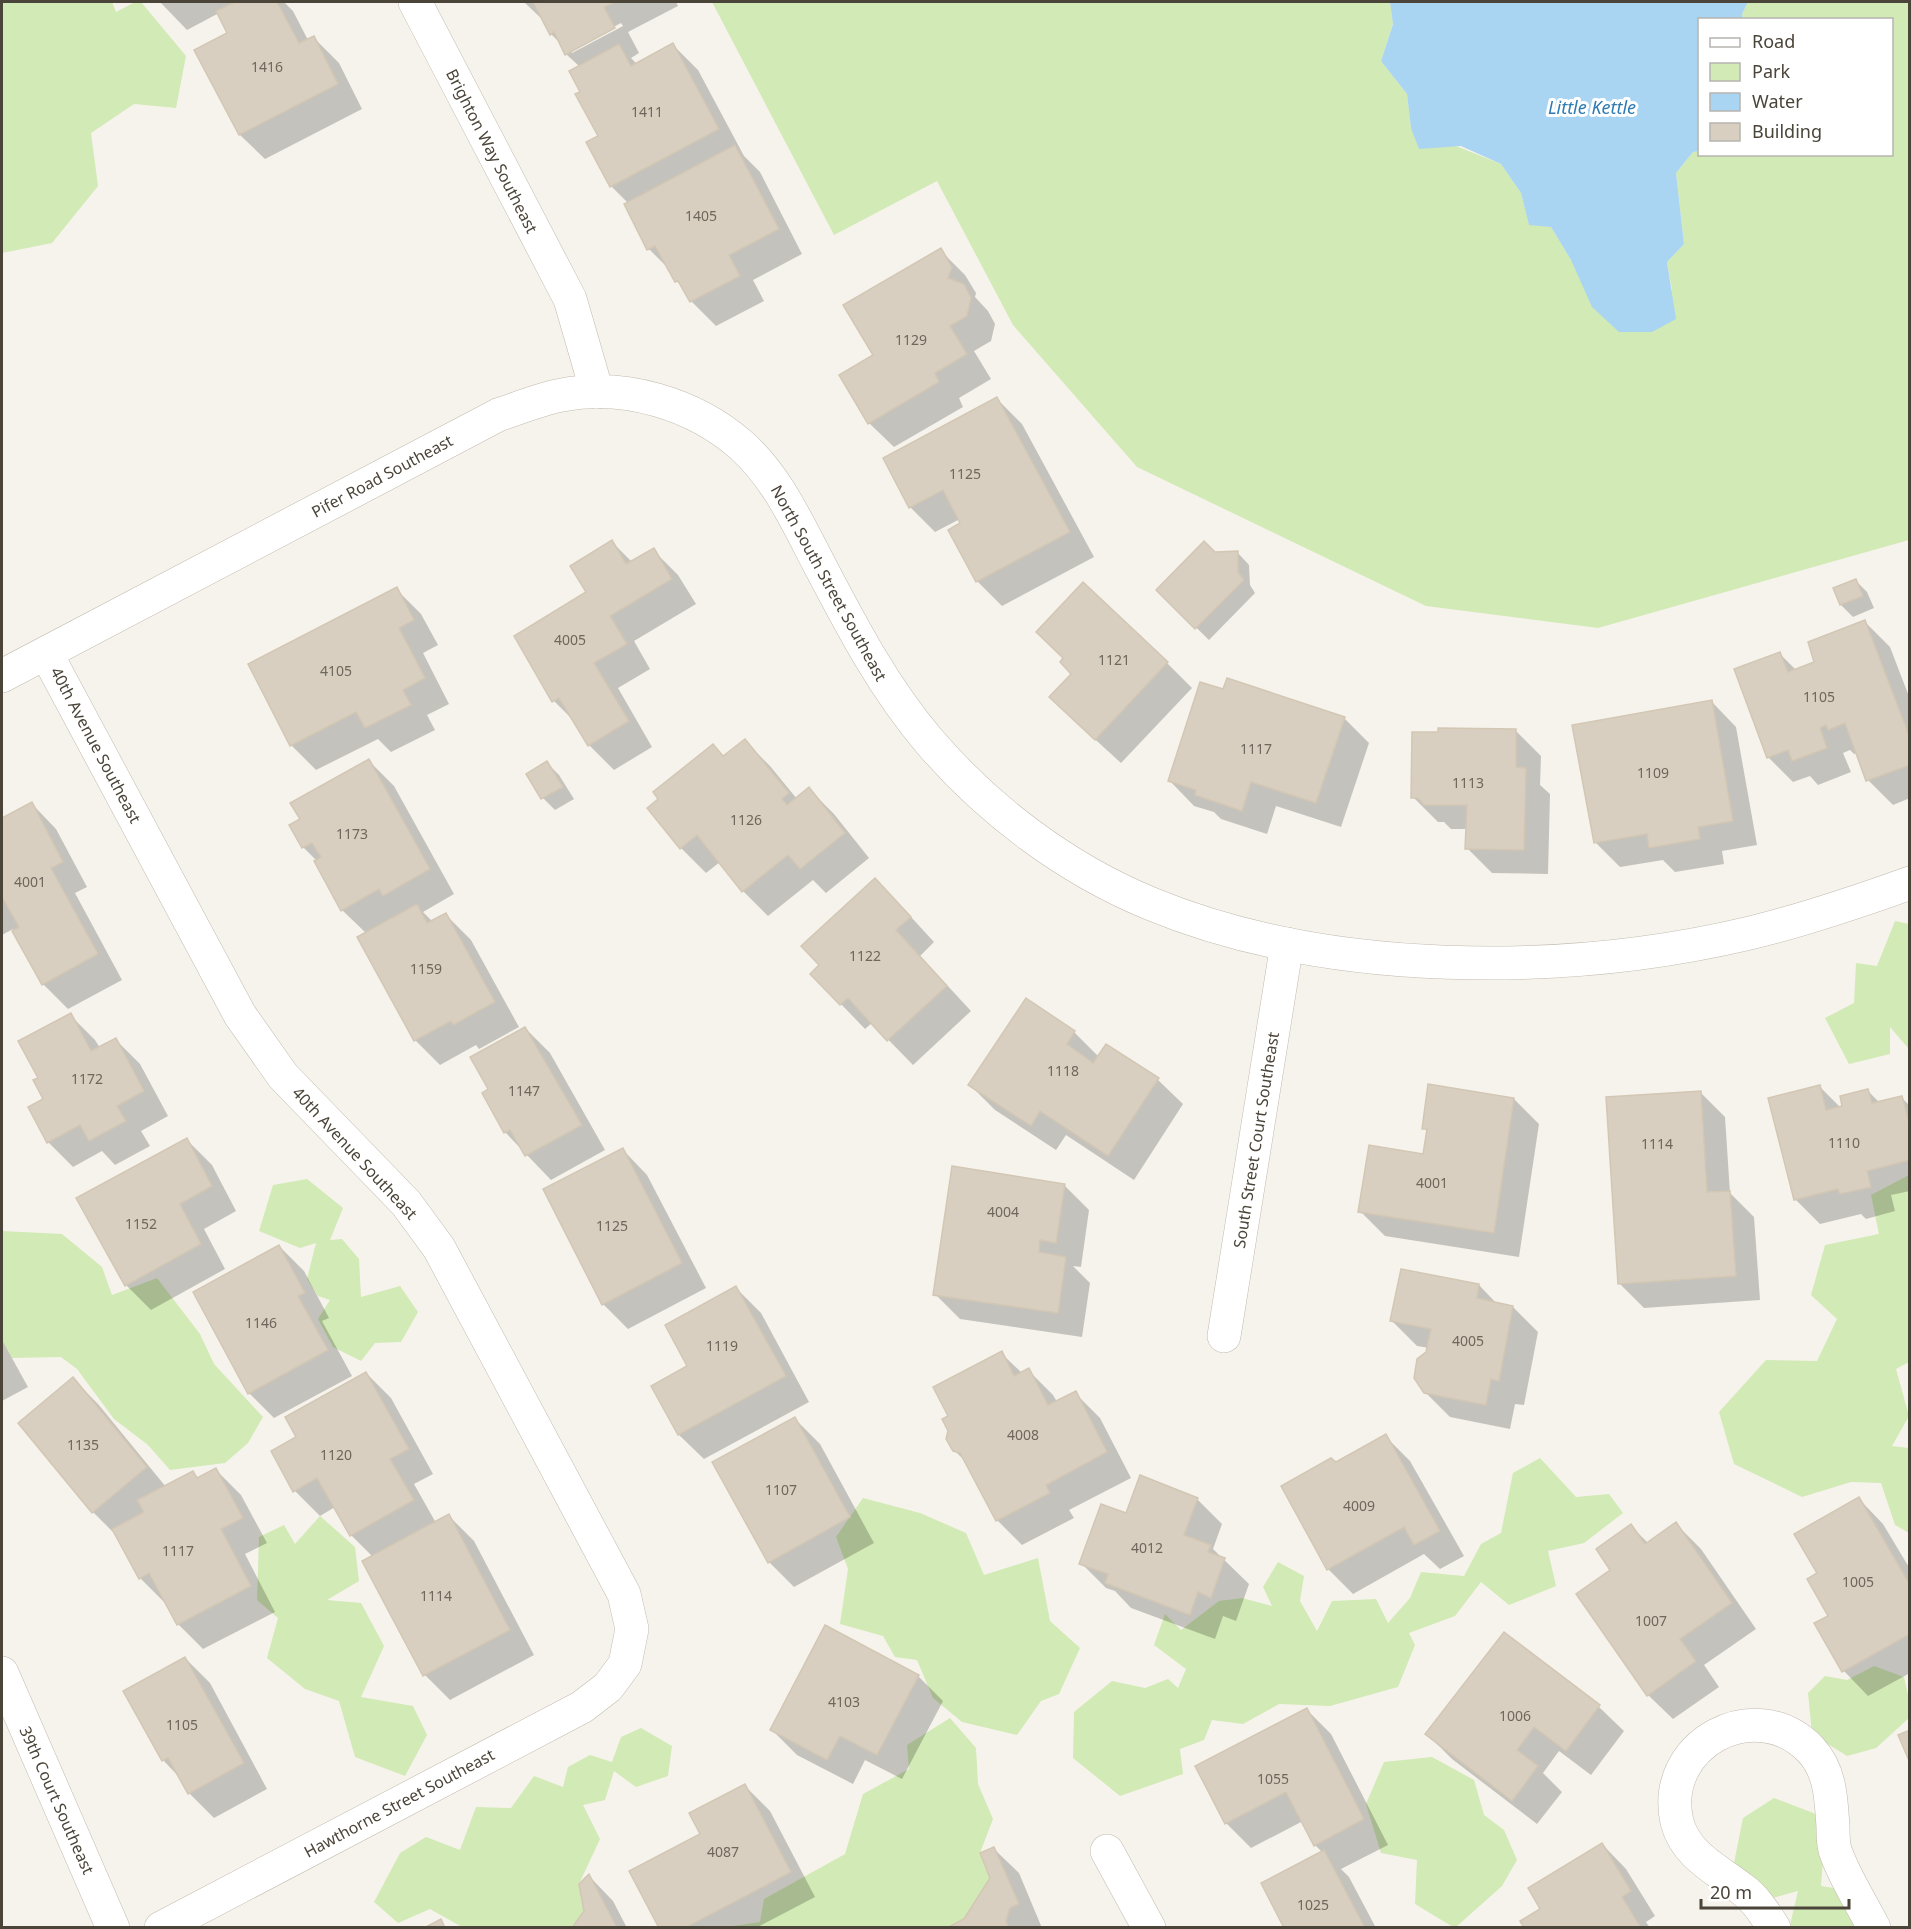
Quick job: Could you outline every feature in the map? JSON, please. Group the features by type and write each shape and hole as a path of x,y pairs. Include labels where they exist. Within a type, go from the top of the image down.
{"street":[{"name":"Brighton Way Southeast","path":"415,2 570,300 597,392"},
{"name":"Pifer Road Southeast","path":"2,676 498,415 563,394 597,392 636,395 670,403 708,420 742,446 768,474"},
{"name":"North South Street Southeast","path":"768,474 787,503 868,656 894,697 929,741 1002,814 1098,878 1149,903 1214,926 1287,944 1353,954 1426,961 1508,962 1593,958 1671,949 1751,933 1843,906 1910,883"},
{"name":"40th Avenue Southeast","path":"46,653 240,1015 283,1076 406,1203 439,1248 624,1594 632,1629 625,1664"},
{"name":"South Street Court Southeast","path":"1224,1336 1287,944"},
{"name":"Hawthorne Street Southeast","path":"161,1928 582,1707 608,1687 625,1664"},
{"name":"39th Court Southeast","path":"2,1673 113,1928"},
{"path":"1774,1928 1759,1905 1743,1889 1696,1856 1684,1838 1678,1823 1676,1793 1679,1779 1695,1750 1725,1730 1746,1725 1767,1726 1782,1730 1811,1751 1822,1767 1830,1787 1834,1848 1874,1928"},
{"path":"1107,1851 1149,1928"}],"green space":[{"path":"2,2 112,2 116,12 135,2 141,2 186,56 176,108 134,104 91,133 98,186 52,243 2,253"},
{"path":"712,2 1390,2 1393,23 1381,61 1407,94 1411,128 1501,164 1521,193 1529,224 1551,227 1571,260 1672,290 1667,262 1684,244 1676,173 1693,152 1698,151 1698,156 1893,156 1893,18 1743,18 1742,14 1748,2 1909,2 1909,540 1598,628 1426,606 1137,467 1013,325 937,181 834,235"},
{"path":"1895,921 1909,924 1909,1049 1890,1027 1890,1054 1849,1064 1825,1018 1854,1003 1856,963 1877,966"},
{"path":"1909,1175 1909,1362 1896,1369 1909,1416 1892,1446 1909,1448 1909,1533 1895,1525 1881,1483 1851,1482 1802,1497 1734,1464 1719,1412 1766,1360 1817,1361 1837,1319 1811,1295 1825,1245 1879,1234 1871,1195"},
{"path":"307,1179 343,1208 330,1240 342,1239 359,1259 361,1297 400,1286 418,1312 401,1342 375,1343 361,1361 333,1347 318,1319 330,1300 318,1296 307,1279 316,1243 300,1248 259,1231 273,1185"},
{"path":"2,1231 62,1234 102,1267 112,1295 157,1278 200,1334 214,1364 263,1417 248,1443 225,1463 170,1470 148,1445 114,1419 77,1369 61,1357 12,1358 2,1340"},
{"path":"1540,1458 1576,1497 1609,1494 1623,1513 1584,1543 1548,1551 1556,1586 1509,1605 1481,1582 1455,1616 1409,1633 1415,1645 1398,1687 1330,1706 1279,1704 1243,1724 1212,1720 1204,1740 1180,1749 1183,1774 1120,1796 1073,1758 1074,1712 1112,1681 1145,1688 1168,1679 1178,1688 1186,1669 1154,1645 1165,1614 1181,1630 1219,1601 1242,1598 1272,1606 1263,1587 1278,1562 1304,1576 1300,1601 1317,1631 1332,1601 1376,1599 1388,1623 1410,1598 1421,1572 1464,1576 1481,1544 1501,1533 1513,1473"},
{"path":"863,1498 920,1513 966,1533 984,1575 1038,1558 1050,1621 1080,1648 1059,1694 1041,1701 1017,1735 962,1722 933,1698 917,1660 895,1657 883,1636 840,1624 848,1569 836,1537"},
{"path":"320,1516 355,1547 359,1581 327,1600 361,1603 384,1646 361,1697 413,1706 427,1735 405,1776 355,1757 339,1701 305,1689 267,1658 278,1618 257,1600 259,1537 284,1525 295,1544"},
{"path":"1874,1666 1904,1677 1909,1700 1909,1718 1876,1748 1847,1756 1812,1734 1808,1693 1825,1676 1847,1680"},
{"path":"950,1718 976,1748 978,1784 993,1819 980,1853 990,1878 964,1919 947,1928 719,1928 760,1922 764,1899 845,1854 863,1794 909,1769 907,1745"},
{"path":"641,1728 672,1746 668,1776 636,1787 614,1771 605,1800 583,1805 600,1839 579,1884 584,1911 572,1927 462,1927 430,1909 398,1923 374,1902 400,1853 426,1837 460,1850 476,1807 511,1808 534,1776 563,1787 568,1767 590,1755 612,1762 621,1737"},
{"path":"1432,1757 1474,1780 1484,1815 1504,1830 1517,1860 1502,1886 1456,1927 1415,1904 1417,1860 1381,1853 1366,1804 1384,1762"},
{"path":"1774,1798 1816,1814 1823,1860 1821,1886 1840,1889 1858,1915 1853,1927 1792,1927 1790,1925 1798,1891 1769,1899 1733,1868 1743,1818"}],"water":[{"name":"Little Kettle","path":"1390,2 1748,2 1742,14 1743,18 1698,18 1698,151 1693,152 1676,173 1684,244 1667,262 1676,319 1652,332 1619,332 1592,307 1571,260 1551,227 1529,225 1521,193 1501,164 1461,146 1419,149 1411,128 1407,94 1381,61 1393,24"}],"building":[{"path":"235,2 277,2 299,43 314,36 338,84 239,135 194,50 227,33 216,11"},
{"path":"533,2 615,2 604,7 615,28 565,55 554,32 550,35"},
{"path":"673,43 719,129 610,187 586,142 598,136 575,94 580,92 569,71 619,44 631,66"},
{"path":"735,145 779,229 729,255 740,276 690,302 678,281 675,282 655,246 647,250 624,204"},
{"path":"941,248 952,267 948,278 964,284 971,298 967,316 950,326 967,354 935,373 939,382 868,424 839,375 873,355 843,305"},
{"path":"997,397 1070,532 976,582 948,530 960,523 943,490 909,508 883,458"},
{"path":"612,540 626,564 654,548 672,579 610,616 627,644 594,663 629,721 588,746 559,698 552,702 514,636 586,592 570,566"},
{"path":"1204,541 1215,552 1238,551 1238,572 1244,580 1195,629 1156,590"},
{"path":"1856,579 1863,596 1840,605 1833,588"},
{"path":"1083,582 1168,662 1095,740 1049,697 1071,674 1060,662 1063,658 1036,632"},
{"path":"397,587 414,620 399,628 425,678 403,690 411,705 365,728 356,712 290,746 248,664"},
{"path":"1865,620 1910,738 1910,765 1866,781 1845,723 1828,730 1826,725 1820,728 1827,748 1792,761 1788,750 1767,758 1734,669 1780,652 1788,672 1814,662 1808,642"},
{"path":"1227,678 1345,717 1316,803 1251,782 1242,811 1195,795 1196,790 1168,781 1200,682 1223,689"},
{"path":"1712,700 1733,821 1698,827 1700,839 1649,848 1647,834 1594,843 1572,725"},
{"path":"1438,728 1516,729 1516,767 1526,768 1524,850 1465,849 1467,805 1424,805 1418,798 1411,798 1412,732 1438,732"},
{"path":"745,739 789,793 782,799 787,805 809,787 845,833 800,869 788,855 742,892 697,835 680,849 647,808 658,799 653,792 713,744 723,756"},
{"path":"369,759 430,869 383,896 379,889 341,911 314,861 321,857 312,843 302,848 289,825 300,819 290,803"},
{"path":"547,761 563,787 541,799 526,774"},
{"path":"32,802 63,862 51,868 98,954 42,985 12,931 19,927 2,897 2,818"},
{"path":"875,878 911,917 896,930 947,986 887,1041 848,998 840,1005 810,974 819,965 801,946"},
{"path":"417,904 427,923 446,913 495,1002 453,1025 451,1021 414,1041 357,937"},
{"path":"1026,998 1075,1031 1067,1044 1093,1063 1106,1044 1159,1078 1108,1156 1040,1111 1031,1126 968,1085"},
{"path":"71,1013 91,1051 116,1038 144,1091 117,1106 126,1121 89,1141 80,1125 47,1143 28,1107 43,1099 33,1080 38,1078 18,1041"},
{"path":"525,1027 582,1125 525,1156 510,1130 504,1133 482,1093 488,1089 470,1057"},
{"path":"1428,1084 1514,1098 1494,1233 1358,1212 1369,1145 1423,1154 1427,1129 1422,1129"},
{"path":"1820,1085 1826,1110 1842,1106 1840,1096 1868,1089 1872,1103 1902,1096 1910,1126 1910,1160 1867,1171 1871,1187 1840,1194 1838,1189 1794,1200 1768,1098"},
{"path":"1701,1091 1707,1192 1730,1191 1736,1276 1618,1284 1606,1097"},
{"path":"187,1138 212,1186 180,1204 201,1244 125,1286 76,1198"},
{"path":"623,1148 682,1263 602,1305 543,1189"},
{"path":"952,1166 1065,1184 1056,1243 1040,1240 1039,1252 1066,1257 1058,1313 933,1295"},
{"path":"279,1245 305,1293 298,1296 328,1350 248,1394 193,1292"},
{"path":"1401,1269 1479,1284 1477,1298 1513,1306 1499,1381 1491,1379 1486,1405 1424,1393 1414,1378 1417,1359 1426,1352 1431,1329 1390,1321"},
{"path":"736,1286 786,1376 678,1435 651,1386 687,1366 665,1325"},
{"path":"1002,1351 1014,1376 1029,1368 1048,1405 1076,1391 1107,1452 1046,1485 1050,1493 996,1521 960,1453 953,1451 946,1439 948,1431 942,1419 948,1416 933,1387"},
{"path":"366,1372 409,1449 390,1459 414,1500 350,1536 317,1478 293,1492 271,1451 296,1437 285,1417"},
{"path":"73,1377 147,1467 92,1513 18,1423"},
{"path":"795,1417 850,1517 768,1563 712,1462"},
{"path":"1386,1434 1440,1531 1414,1545 1404,1527 1327,1570 1281,1486 1331,1458 1336,1462"},
{"path":"216,1468 243,1518 221,1529 251,1586 177,1625 149,1573 139,1579 112,1529 144,1512 137,1500 193,1471 197,1478"},
{"path":"1140,1475 1198,1498 1184,1535 1211,1545 1208,1552 1225,1558 1211,1598 1198,1592 1190,1615 1105,1583 1108,1574 1079,1564 1101,1504 1126,1513"},
{"path":"1859,1497 1910,1585 1910,1634 1842,1672 1814,1623 1828,1616 1807,1579 1817,1573 1794,1534"},
{"path":"449,1514 510,1630 423,1676 362,1561"},
{"path":"1676,1522 1732,1603 1680,1639 1696,1661 1647,1696 1576,1594 1610,1570 1596,1549 1631,1524 1645,1544"},
{"path":"825,1625 919,1675 877,1755 840,1736 827,1760 770,1730"},
{"path":"1504,1632 1600,1705 1566,1751 1534,1727 1517,1750 1538,1766 1512,1801 1425,1734"},
{"path":"185,1657 244,1763 188,1794 168,1758 162,1761 123,1691"},
{"path":"1307,1708 1364,1819 1314,1846 1286,1792 1225,1824 1195,1766"},
{"path":"1910,1730 1910,1763 1898,1735"},
{"path":"745,1784 791,1872 685,1928 659,1928 629,1871 700,1834 689,1813"},
{"path":"1602,1843 1631,1891 1622,1897 1641,1928 1524,1928 1520,1921 1540,1909 1528,1888"},
{"path":"994,1847 1019,1904 1010,1908 1006,1921 1009,1928 947,1928 964,1919 990,1878 980,1853"},
{"path":"1324,1850 1365,1928 1284,1928 1261,1883"},
{"path":"589,1874 617,1928 572,1928 584,1911 579,1884"},
{"path":"441,1919 445,1928 424,1928"}]}
